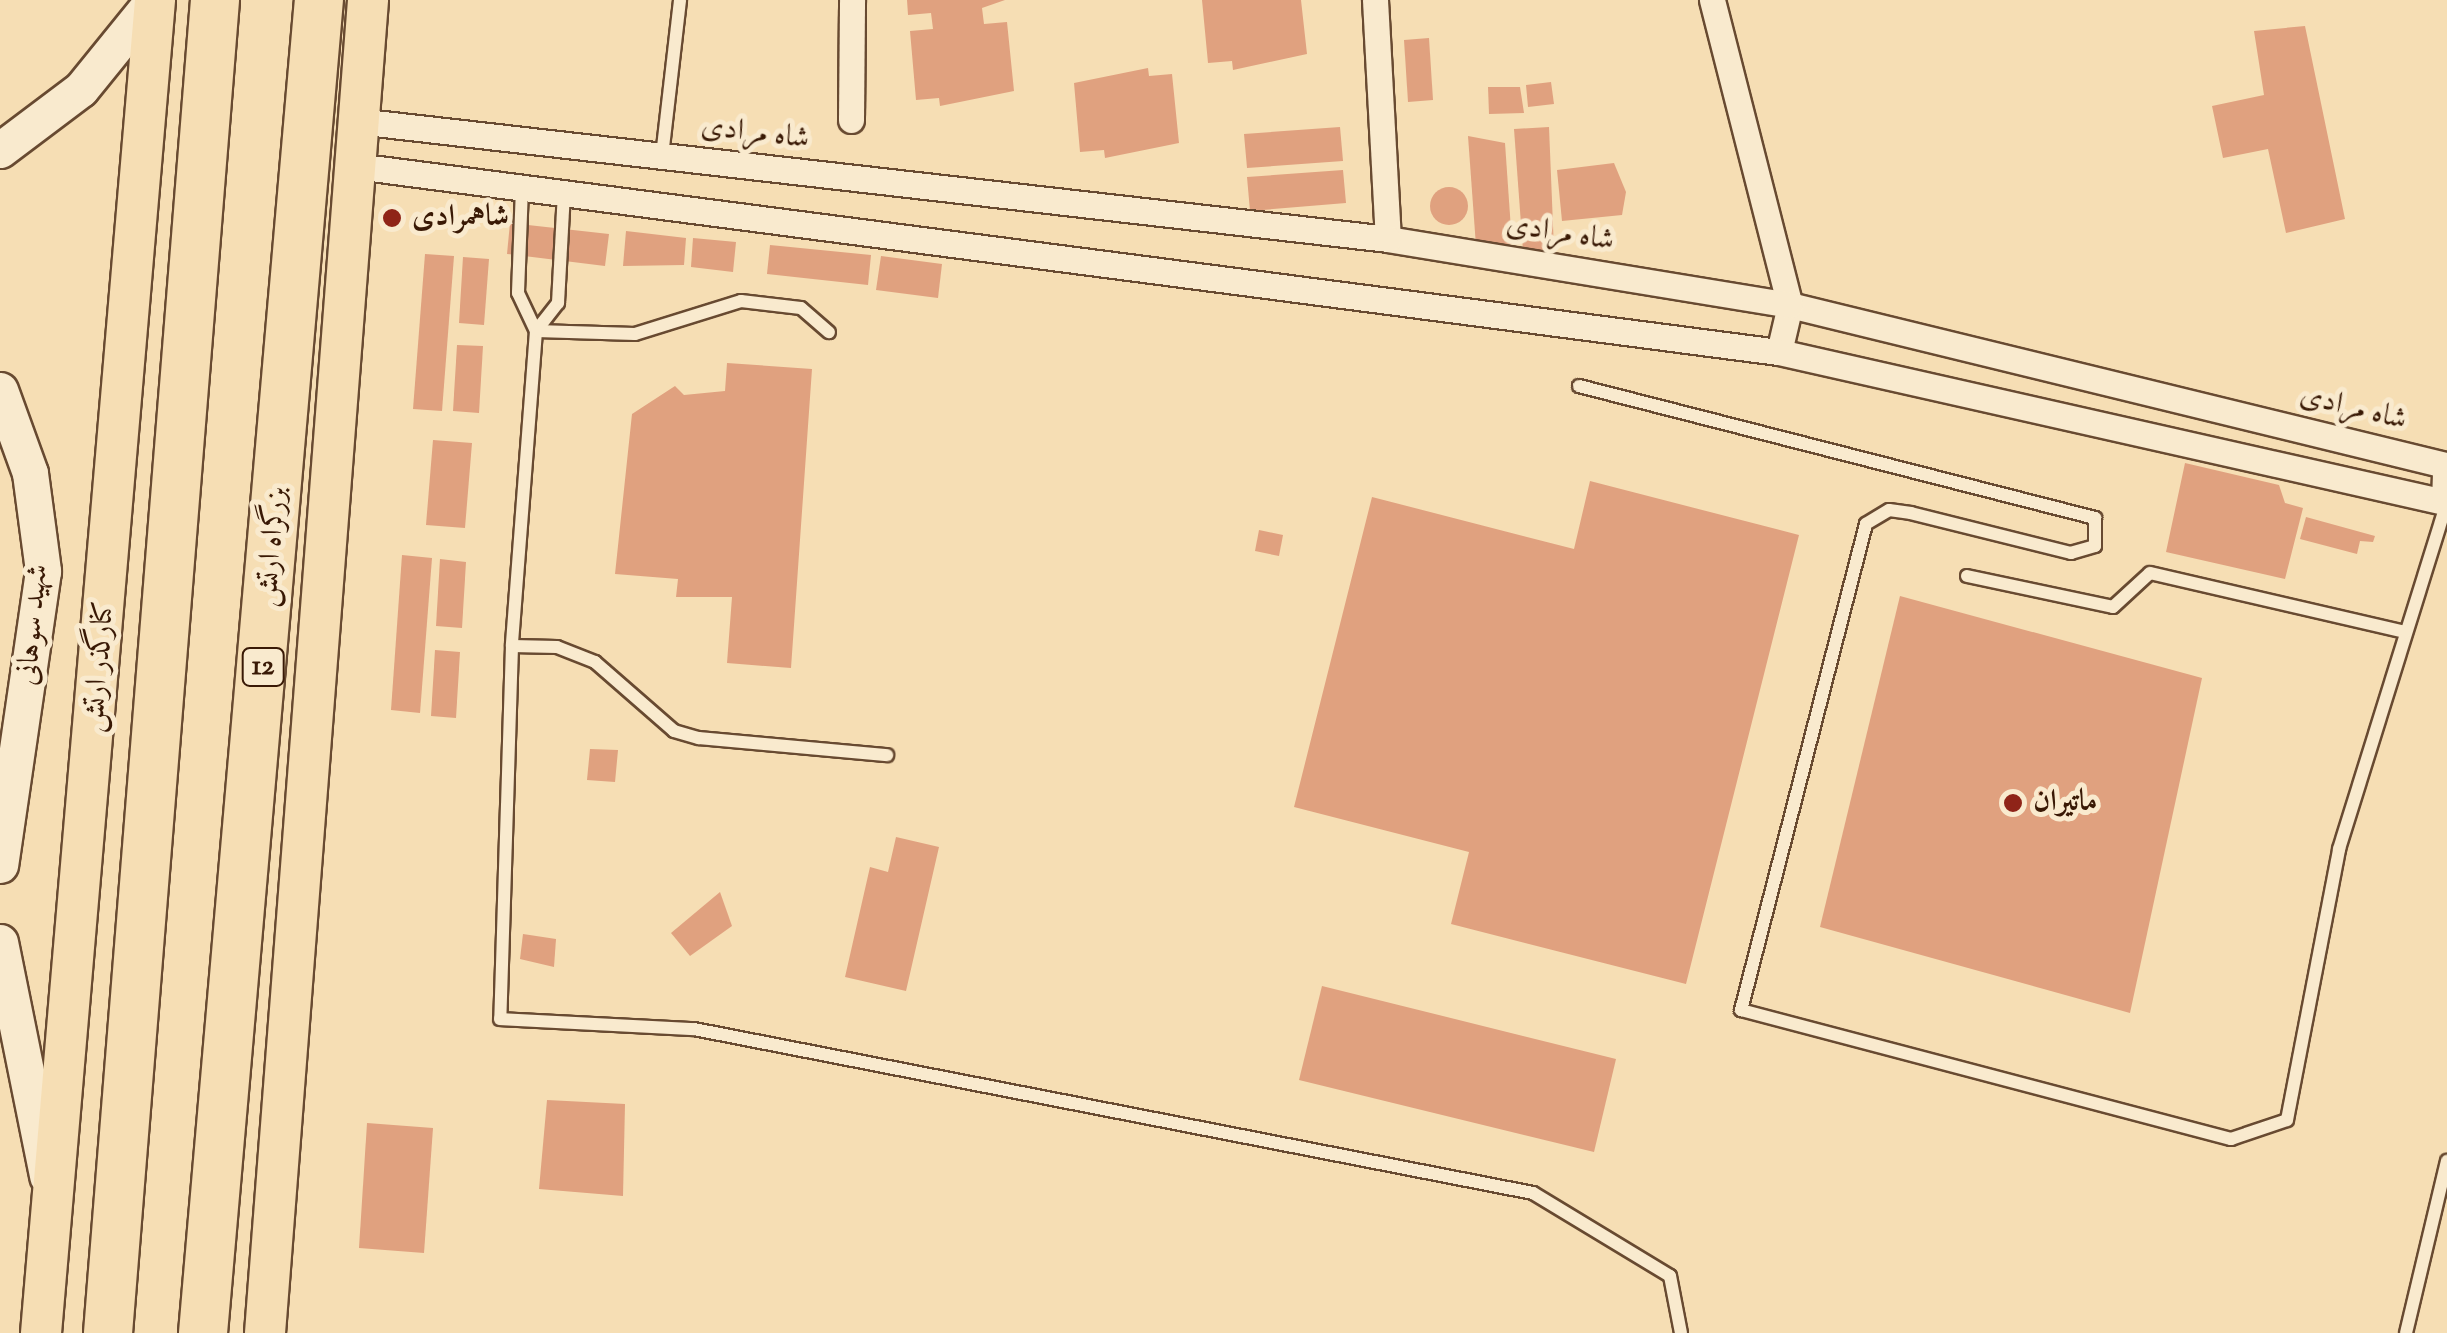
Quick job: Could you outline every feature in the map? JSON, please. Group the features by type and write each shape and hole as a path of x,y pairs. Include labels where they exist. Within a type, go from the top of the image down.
{"highway":[{"path":"108,1333 215,0"},
{"name":"بزرگراه ارتش","path":"204,1333 320,0"}],"main road":[{"path":"0,150 65,105 154,0"},
{"name":"کنارگذر ارتش","path":"41,1333 154,0"},
{"path":"292,320 365,0"},
{"path":"265,1333 356,166 365,0"},
{"name":"شهید سوهانی","path":"0,390 30,473 43,572 0,865"},
{"path":"0,948 9,1018 54,1211"}],"street":[{"path":"851,120 852,0"},
{"path":"1375,0 1388,240"},
{"path":"1712,0 1790,305 1779,352"},
{"name":"شاه مرادی","path":"357,121 1388,240 1790,305 2445,465 2445,503"},
{"path":"356,166 1779,352 2445,503"},
{"path":"1991,400 2000,355"},
{"path":"2152,436 2156,395"}],"lane":[{"path":"662,156 680,0"},
{"path":"522,188 518,293 536,330 512,646 500,1019 694,1029 1533,1194 1670,1276 1681,1333"},
{"path":"536,330 558,303 564,194"},
{"path":"536,330 635,334 741,301 801,308 829,332"},
{"path":"1579,386 2096,518 2101,530 2096,546 2071,553 1911,512 1872,516 1741,1010 2231,1139 2277,1129 2294,1094 2339,849 2445,503"},
{"path":"1967,576 2113,608 2150,573 2405,632"},
{"path":"512,646 558,647 595,662 686,734 887,755"},
{"path":"2406,1333 2447,1161"}],"building":[{"path":"907,0 1005,0 982,8 984,24 1007,22 1014,91 940,106 939,98 916,100 910,31 933,29 931,13 908,15"},
{"path":"1202,0 1301,0 1307,54 1233,70 1232,61 1208,63"},
{"path":"2305,26 2345,219 2286,233 2268,149 2223,158 2212,106 2264,95 2254,31"},
{"path":"1429,38 1433,100 1408,102 1404,40"},
{"path":"1148,68 1149,76 1172,74 1179,143 1105,158 1104,150 1080,152 1074,83"},
{"path":"1551,82 1554,104 1528,107 1526,85"},
{"path":"1488,87 1520,87 1524,113 1489,114"},
{"path":"1340,127 1343,161 1247,168 1244,134"},
{"path":"1549,127 1554,250 1523,251 1514,129"},
{"path":"1468,136 1505,143 1512,244 1476,246"},
{"path":"1614,163 1626,192 1622,215 1562,221 1557,170"},
{"path":"1343,170 1346,203 1250,211 1247,177"},
{"path":"1449,187 1462,193 1468,206 1462,219 1449,225 1436,219 1430,206 1436,193"},
{"path":"510,223 609,234 605,266 507,254"},
{"path":"626,231 686,238 684,265 623,266"},
{"path":"693,238 736,242 733,272 691,267"},
{"path":"770,245 871,255 868,285 767,274"},
{"path":"425,254 454,256 442,411 413,409"},
{"path":"881,256 942,264 938,298 876,290"},
{"path":"463,257 489,259 484,325 459,323"},
{"path":"457,345 483,346 479,413 453,411"},
{"path":"727,363 812,369 791,668 727,663 732,597 676,597 678,579 615,574 632,414 675,386 684,395 725,391"},
{"path":"433,440 472,443 465,528 426,525"},
{"path":"2185,463 2279,485 2285,503 2303,508 2285,579 2166,552"},
{"path":"1590,481 1799,535 1686,984 1451,924 1469,852 1294,807 1372,497 1574,549"},
{"path":"2306,517 2375,536 2373,542 2360,541 2357,554 2300,539"},
{"path":"1259,530 1283,535 1279,556 1255,551"},
{"path":"402,555 432,558 420,713 391,710"},
{"path":"440,559 466,562 462,628 436,626"},
{"name":"ماتیران","path":"1900,596 2202,678 2130,1013 1820,927"},
{"path":"435,650 460,652 456,718 431,716"},
{"path":"590,749 618,750 615,782 587,780"},
{"path":"896,837 939,847 906,991 845,977 870,867 888,872"},
{"path":"720,892 732,926 690,956 671,933"},
{"path":"523,934 556,939 554,967 520,959"},
{"path":"1322,986 1616,1059 1594,1152 1299,1080"},
{"path":"547,1100 625,1104 623,1196 539,1189"},
{"path":"367,1123 433,1128 424,1253 359,1248"}],"place":[{"name":"شاهمرادی","path":"392,218"},
{"name":"ماتیران","path":"2013,803"}]}
